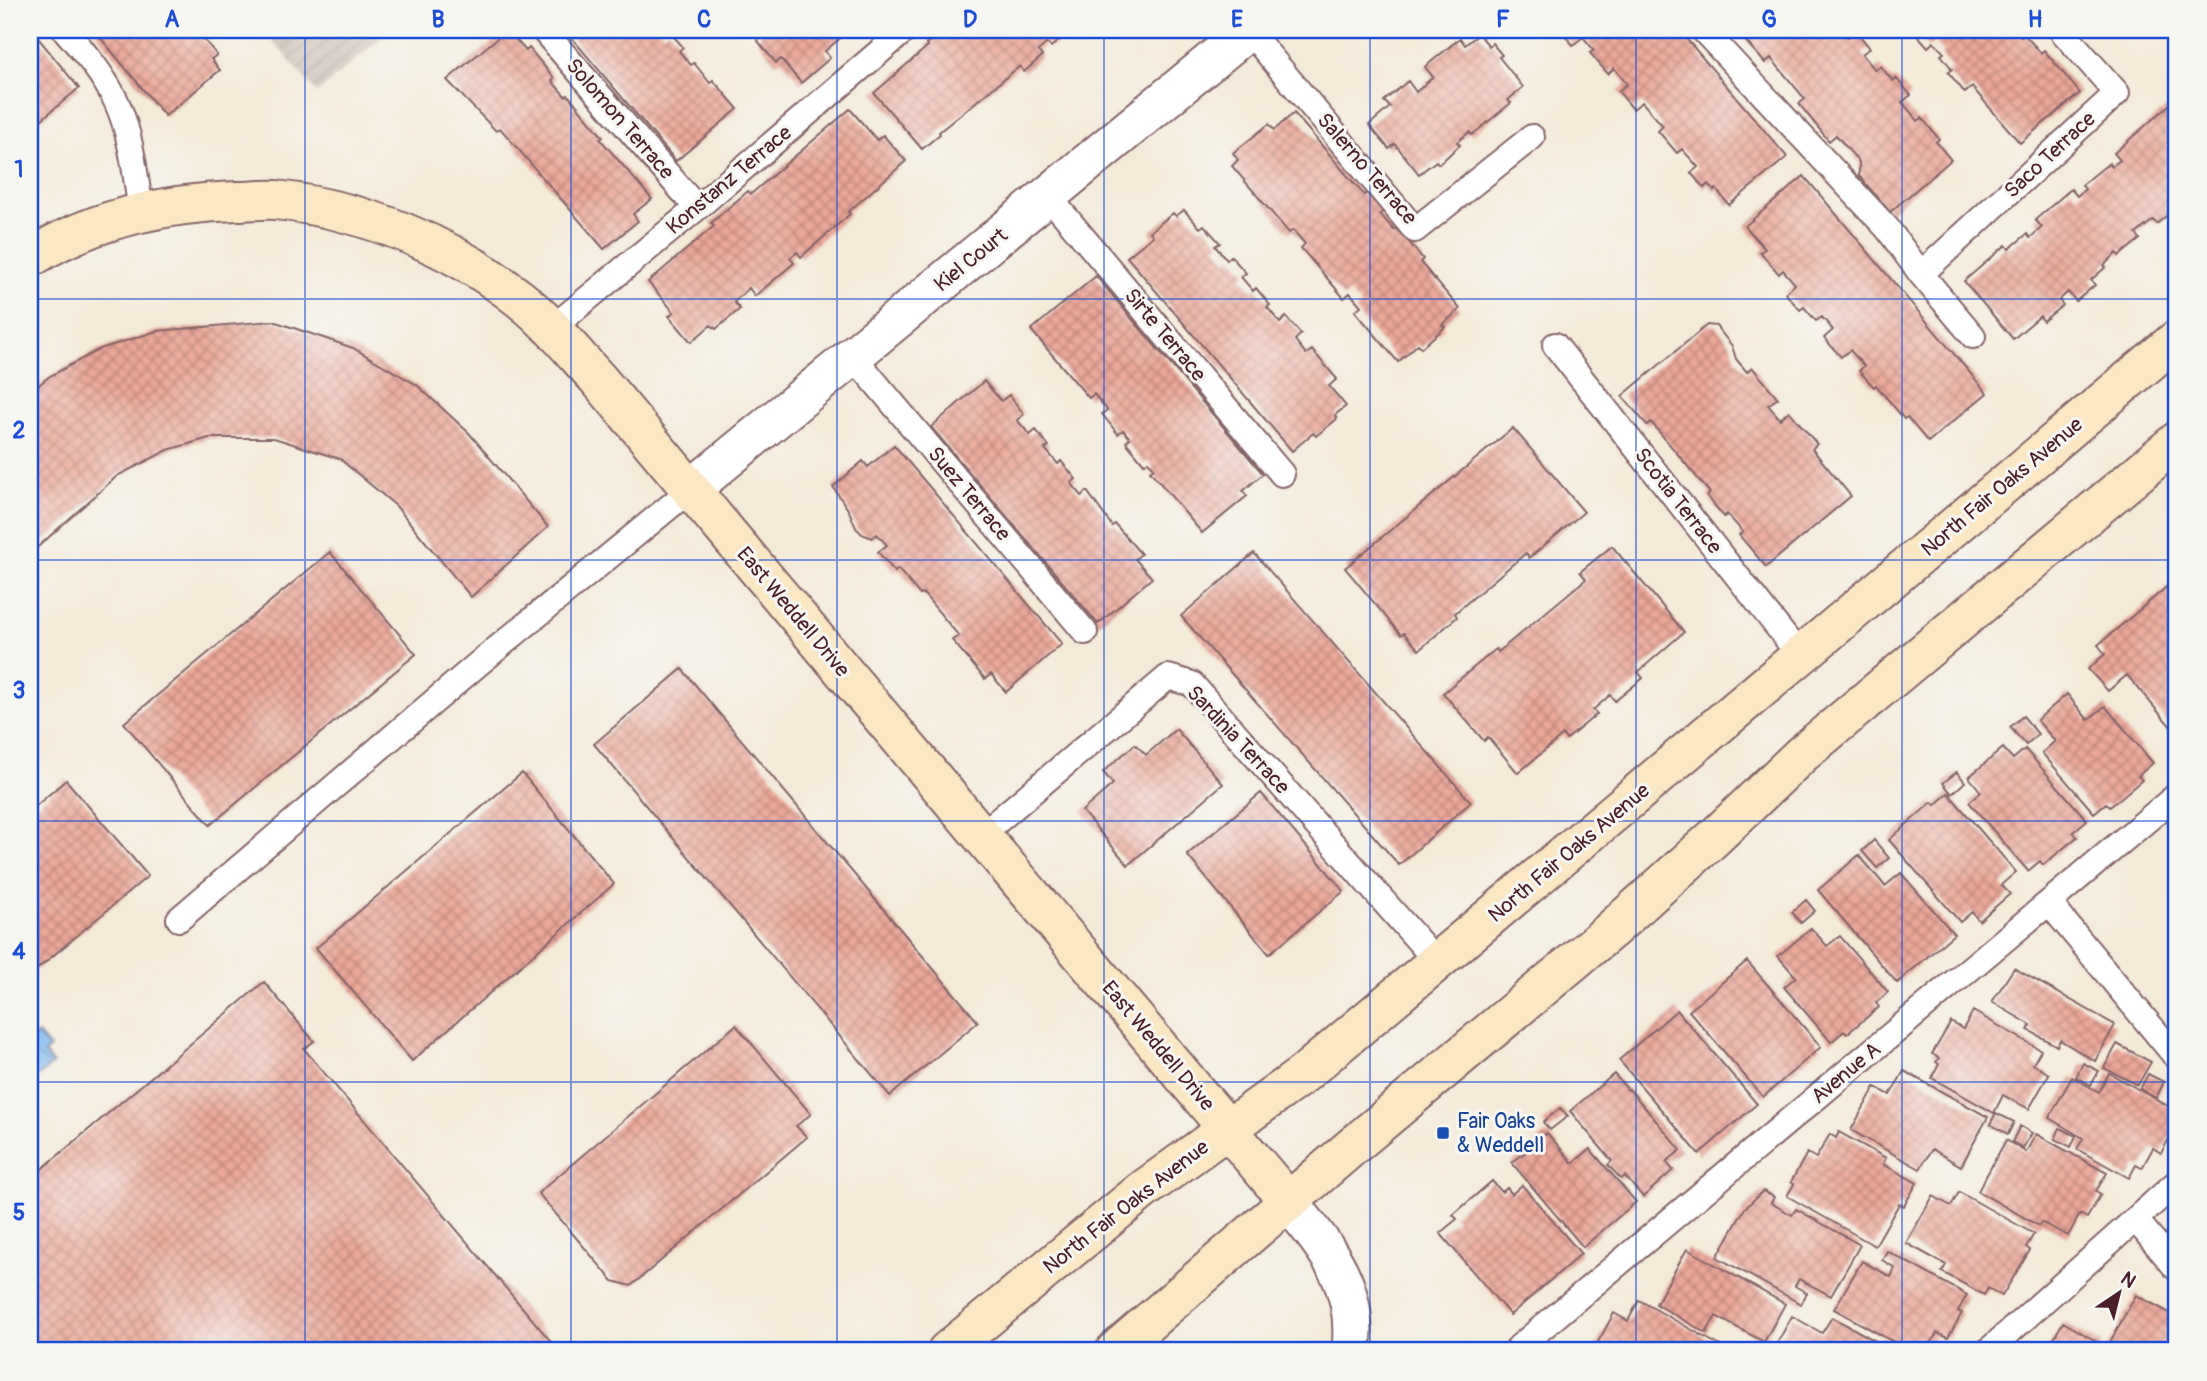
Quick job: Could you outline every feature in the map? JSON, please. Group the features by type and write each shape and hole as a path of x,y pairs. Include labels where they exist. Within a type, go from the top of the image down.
{"main road":[{"name":"East Weddell Drive","path":"30,258 97,225 141,213 207,202 274,200 344,212 402,231 470,264 521,299 552,328 691,489 1289,1202"},
{"name":"North Fair Oaks Avenue","path":"947,1351 1143,1190 1301,1076 2177,339"},
{"path":"1115,1351 1610,931 1812,746 2177,441"}],"street":[{"name":"Kiel Court","path":"691,489 1249,30"},
{"name":"East Weddell Drive","path":"1289,1202 1328,1251 1343,1281 1352,1312 1351,1351"}],"lane":[{"path":"65,30 94,64 117,103 133,162 141,213"},
{"name":"Solomon Terrace","path":"543,30 697,208"},
{"name":"Salerno Terrace","path":"1249,30 1415,230 1532,137"},
{"path":"1703,30 1887,228 1973,336"},
{"name":"Saco Terrace","path":"1921,274 2117,93 2061,30"},
{"name":"Konstanz Terrace","path":"552,328 697,208 896,33"},
{"name":"Sirte Terrace","path":"1049,197 1282,474"},
{"name":"Scotia Terrace","path":"1555,345 1801,657"},
{"name":"Suez Terrace","path":"853,356 1085,632"},
{"path":"179,919 478,664 691,489"},
{"name":"Sardinia Terrace","path":"980,836 1168,677 1192,684 1438,963"},
{"name":"Avenue A","path":"1517,1351 2177,795"},
{"path":"2049,903 2177,1058"},
{"path":"1988,1351 2177,1182"},
{"path":"2136,1220 2177,1269"}],"shaded area":[{"path":"264,30 390,30 317,93"}],"water":[{"path":"30,1034 33,1038 38,1034 50,1048 44,1053 53,1064 30,1083"}],"building":[{"path":"30,30 39,30 34,33 79,88 30,129"},
{"path":"94,30 186,30 191,35 196,30 217,55 211,59 220,70 165,116"},
{"path":"507,30 526,51 529,48 554,78 552,81 565,96 568,95 603,137 600,139 652,199 633,214 638,221 604,249 500,128 496,131 447,80"},
{"path":"565,30 659,30 663,34 668,30 683,47 679,51 691,65 694,63 710,83 713,80 738,109 676,161"},
{"path":"757,30 850,30 825,51 830,58 801,83 781,59 776,63 757,40 762,36"},
{"path":"943,30 1072,30 1051,47 1047,43 1038,51 1042,56 1024,72 1020,66 922,149 874,93"},
{"path":"1560,30 1679,30 1787,157 1729,205 1716,189 1714,191 1708,184 1704,188 1691,173 1698,167 1682,149 1677,153 1658,131 1663,126 1642,102 1633,109 1618,91 1627,84 1614,68 1608,74 1590,53 1594,50 1583,37 1573,45"},
{"path":"1736,30 1841,30 1848,37 1856,31 1870,48 1862,54 1875,70 1880,66 1893,81 1896,78 1911,95 1902,102 1918,121 1922,118 1939,139 1936,142 1951,160 1890,212 1859,176 1859,162 1836,135 1829,141 1799,104 1805,99 1771,58 1765,63"},
{"path":"1913,30 2015,30 2021,37 2024,34 2041,53 2044,50 2080,93 2020,143 1972,87 1965,93 1948,72 1952,69 1941,55 1944,53 1934,42 1928,47"},
{"path":"1479,34 1489,46 1492,43 1502,55 1499,57 1523,87 1508,100 1511,103 1472,135 1469,132 1457,142 1460,145 1439,164 1436,161 1419,174 1395,144 1389,149 1369,125 1390,107 1384,101 1408,81 1416,92 1433,77 1425,67 1460,38 1465,45"},
{"path":"2177,98 2177,195 2169,202 2174,209 2157,224 2153,220 2136,234 2140,239 2119,256 2117,253 2104,265 2106,267 2091,280 2095,285 2076,301 2068,292 2059,300 2063,305 2043,321 2040,316 2013,339 1964,281 2006,245 2009,249 2027,234 2030,238 2042,227 2035,220 2071,189 2077,196 2085,189 2082,185 2109,163 2112,166 2120,160 2114,153"},
{"path":"850,109 877,140 883,135 906,161 801,257 797,252 790,258 794,263 755,296 749,288 734,302 740,309 716,329 711,325 691,342 669,316 674,312 648,282 714,226 711,223 748,191 751,194"},
{"path":"1294,113 1364,195 1367,193 1383,211 1380,214 1394,230 1397,227 1423,259 1420,262 1460,309 1442,325 1445,327 1421,348 1418,344 1398,362 1355,311 1361,306 1350,293 1344,298 1301,248 1305,244 1293,230 1289,233 1232,166 1238,160 1233,153 1269,124 1274,130"},
{"path":"1804,176 1987,393 1928,442 1907,417 1904,419 1876,385 1874,387 1859,371 1864,366 1850,350 1841,357 1824,338 1833,330 1822,317 1816,321 1804,307 1800,310 1785,293 1795,284 1783,270 1779,274 1760,252 1765,249 1745,226"},
{"path":"1184,210 1200,228 1204,225 1220,243 1215,246 1227,260 1231,256 1246,273 1241,277 1253,291 1256,288 1280,323 1286,317 1301,334 1295,340 1306,354 1312,350 1337,379 1329,386 1346,406 1335,415 1337,419 1316,436 1313,433 1292,451 1127,257 1153,236 1150,232 1173,213 1176,216"},
{"path":"1096,276 1263,474 1243,491 1247,496 1202,533 1150,471 1154,468 1148,461 1144,464 1126,442 1130,438 1123,430 1118,434 1102,414 1107,410 1094,394 1089,398 1031,330"},
{"path":"273,321 353,348 417,385 469,433 548,527 471,597 396,506 340,459 274,438 209,438 168,450 117,476 30,554 30,392 50,376 100,349 157,331"},
{"path":"1707,325 1716,326 1747,372 1752,367 1778,398 1768,405 1780,419 1789,411 1817,444 1812,449 1851,496 1766,567 1739,535 1743,532 1727,514 1724,517 1707,496 1710,493 1651,422 1647,425 1622,396"},
{"path":"984,381 1001,401 1009,395 1024,414 1017,420 1030,435 1036,430 1049,446 1045,449 1058,464 1061,461 1076,479 1071,483 1082,496 1087,491 1112,526 1115,524 1141,554 1135,559 1152,578 1098,624 931,427"},
{"path":"1513,428 1584,512 1529,558 1526,553 1455,613 1457,617 1419,650 1404,633 1401,635 1345,568"},
{"path":"894,445 1062,644 1006,692 991,674 985,679 952,640 959,636 923,593 920,595 898,569 895,572 878,552 887,545 877,534 872,538 856,528 849,511 833,487 863,461 868,467"},
{"path":"1612,546 1684,632 1638,672 1643,678 1615,701 1610,695 1593,710 1597,714 1566,740 1563,735 1518,773 1488,737 1484,741 1443,693 1496,649 1498,652 1586,579 1580,572"},
{"path":"330,552 416,654 210,825 124,723"},
{"path":"1254,553 1471,802 1399,865 1181,616"},
{"path":"2170,584 2177,593 2177,734 2127,675 2108,691 2088,669 2105,654 2098,645"},
{"path":"682,669 978,1022 890,1096 594,744"},
{"path":"2067,694 2088,720 2105,706 2153,763 2138,776 2142,780 2110,807 2106,803 2094,813 2042,753 2055,741 2037,720"},
{"path":"2023,716 2038,734 2026,745 2010,727"},
{"path":"1176,729 1223,784 1128,865 1082,811 1113,784 1103,772 1135,744 1146,755"},
{"path":"2003,748 2013,759 2025,749 2087,820 2073,832 2077,837 2043,865 2040,861 2028,871 1969,802 1981,792 1969,777"},
{"path":"1957,772 1965,782 1952,794 1943,783"},
{"path":"522,773 614,884 412,1061 316,948"},
{"path":"66,780 148,876 30,975 30,811"},
{"path":"1261,793 1344,891 1269,954 1187,855"},
{"path":"1948,793 2016,872 2001,885 2010,894 1979,921 1972,912 1960,922 1889,840 1932,802 1935,805"},
{"path":"1874,840 1889,858 1877,868 1862,851"},
{"path":"1859,855 1885,886 1901,873 1954,934 1897,983 1818,890"},
{"path":"1806,900 1815,911 1801,923 1792,912"},
{"path":"1811,928 1827,946 1840,936 1888,992 1876,1003 1879,1007 1847,1034 1844,1031 1831,1042 1784,987 1796,977 1778,956"},
{"path":"1747,961 1821,1047 1763,1097 1689,1011"},
{"path":"2014,968 2115,1025 2095,1061 2060,1040 2057,1046 2028,1030 2031,1025 1992,1002"},
{"path":"264,982 314,1041 304,1049 559,1351 30,1351 30,1179"},
{"path":"1677,1010 1757,1104 1699,1154 1619,1060"},
{"path":"1973,1011 2041,1050 2033,1064 2049,1074 2029,1109 2003,1095 1994,1113 1932,1078 1939,1058 1932,1054 1951,1022 1963,1029"},
{"path":"736,1025 811,1114 796,1126 807,1137 631,1286 613,1281 538,1193"},
{"path":"2117,1044 2151,1062 2138,1085 2104,1068"},
{"path":"2083,1063 2099,1071 2091,1085 2076,1077"},
{"path":"1904,1071 1988,1117 1961,1166 1932,1149 1920,1169 1851,1130 1875,1087 1890,1095"},
{"path":"2109,1073 2177,1111 2177,1119 2172,1128 2174,1130 2161,1153 2153,1148 2142,1168 2136,1165 2129,1178 2077,1149 2083,1138 2049,1118 2072,1077 2099,1092"},
{"path":"1614,1074 1681,1150 1666,1162 1673,1170 1643,1197 1625,1176 1621,1179 1608,1165 1612,1161 1570,1111"},
{"path":"2148,1074 2164,1082 2156,1098 2140,1089"},
{"path":"1560,1108 1568,1116 1550,1130 1543,1122"},
{"path":"1996,1113 2014,1122 2008,1134 1990,1124"},
{"path":"2020,1126 2032,1133 2023,1148 2012,1142"},
{"path":"2060,1128 2076,1136 2071,1147 2055,1139"},
{"path":"1839,1132 1886,1158 1883,1164 1917,1183 1904,1206 1899,1204 1875,1246 1787,1196 1794,1184 1791,1182 1807,1153 1816,1158 1830,1134 1836,1138"},
{"path":"1547,1133 1573,1163 1590,1149 1636,1202 1583,1247 1512,1163"},
{"path":"2036,1134 2107,1173 2096,1191 2101,1194 2087,1218 2080,1214 2068,1236 2041,1222 2039,1226 1978,1191 2006,1140 2026,1152"},
{"path":"1492,1181 1502,1192 1507,1188 1512,1194 1522,1185 1581,1254 1510,1315 1440,1233 1457,1219 1453,1215"},
{"path":"1763,1191 1774,1197 1771,1203 1792,1215 1796,1209 1860,1245 1831,1296 1799,1279 1795,1286 1807,1293 1801,1304 1717,1257 1745,1208"},
{"path":"1959,1192 2034,1234 2026,1247 2030,1250 2002,1296 1988,1288 1984,1295 1942,1272 1946,1265 1906,1243 1933,1196 1951,1206"},
{"path":"1687,1249 1785,1304 1764,1342 1716,1316 1706,1333 1656,1304"},
{"path":"1887,1251 1967,1295 1958,1311 1962,1313 1948,1338 1937,1333 1927,1351 1910,1351 1834,1309 1862,1261 1891,1277 1895,1268 1882,1260"},
{"path":"2136,1295 2177,1317 2173,1325 2177,1327 2177,1351 2105,1351"},
{"path":"1639,1300 1724,1348 1722,1351 1593,1351 1614,1313 1628,1321"},
{"path":"1792,1316 1822,1333 1832,1317 1894,1351 1773,1351"},
{"path":"2063,1322 2103,1345 2099,1351 2047,1350"}],"place":[{"name":"Fair Oaks & Weddell","path":"1443,1133"}]}
